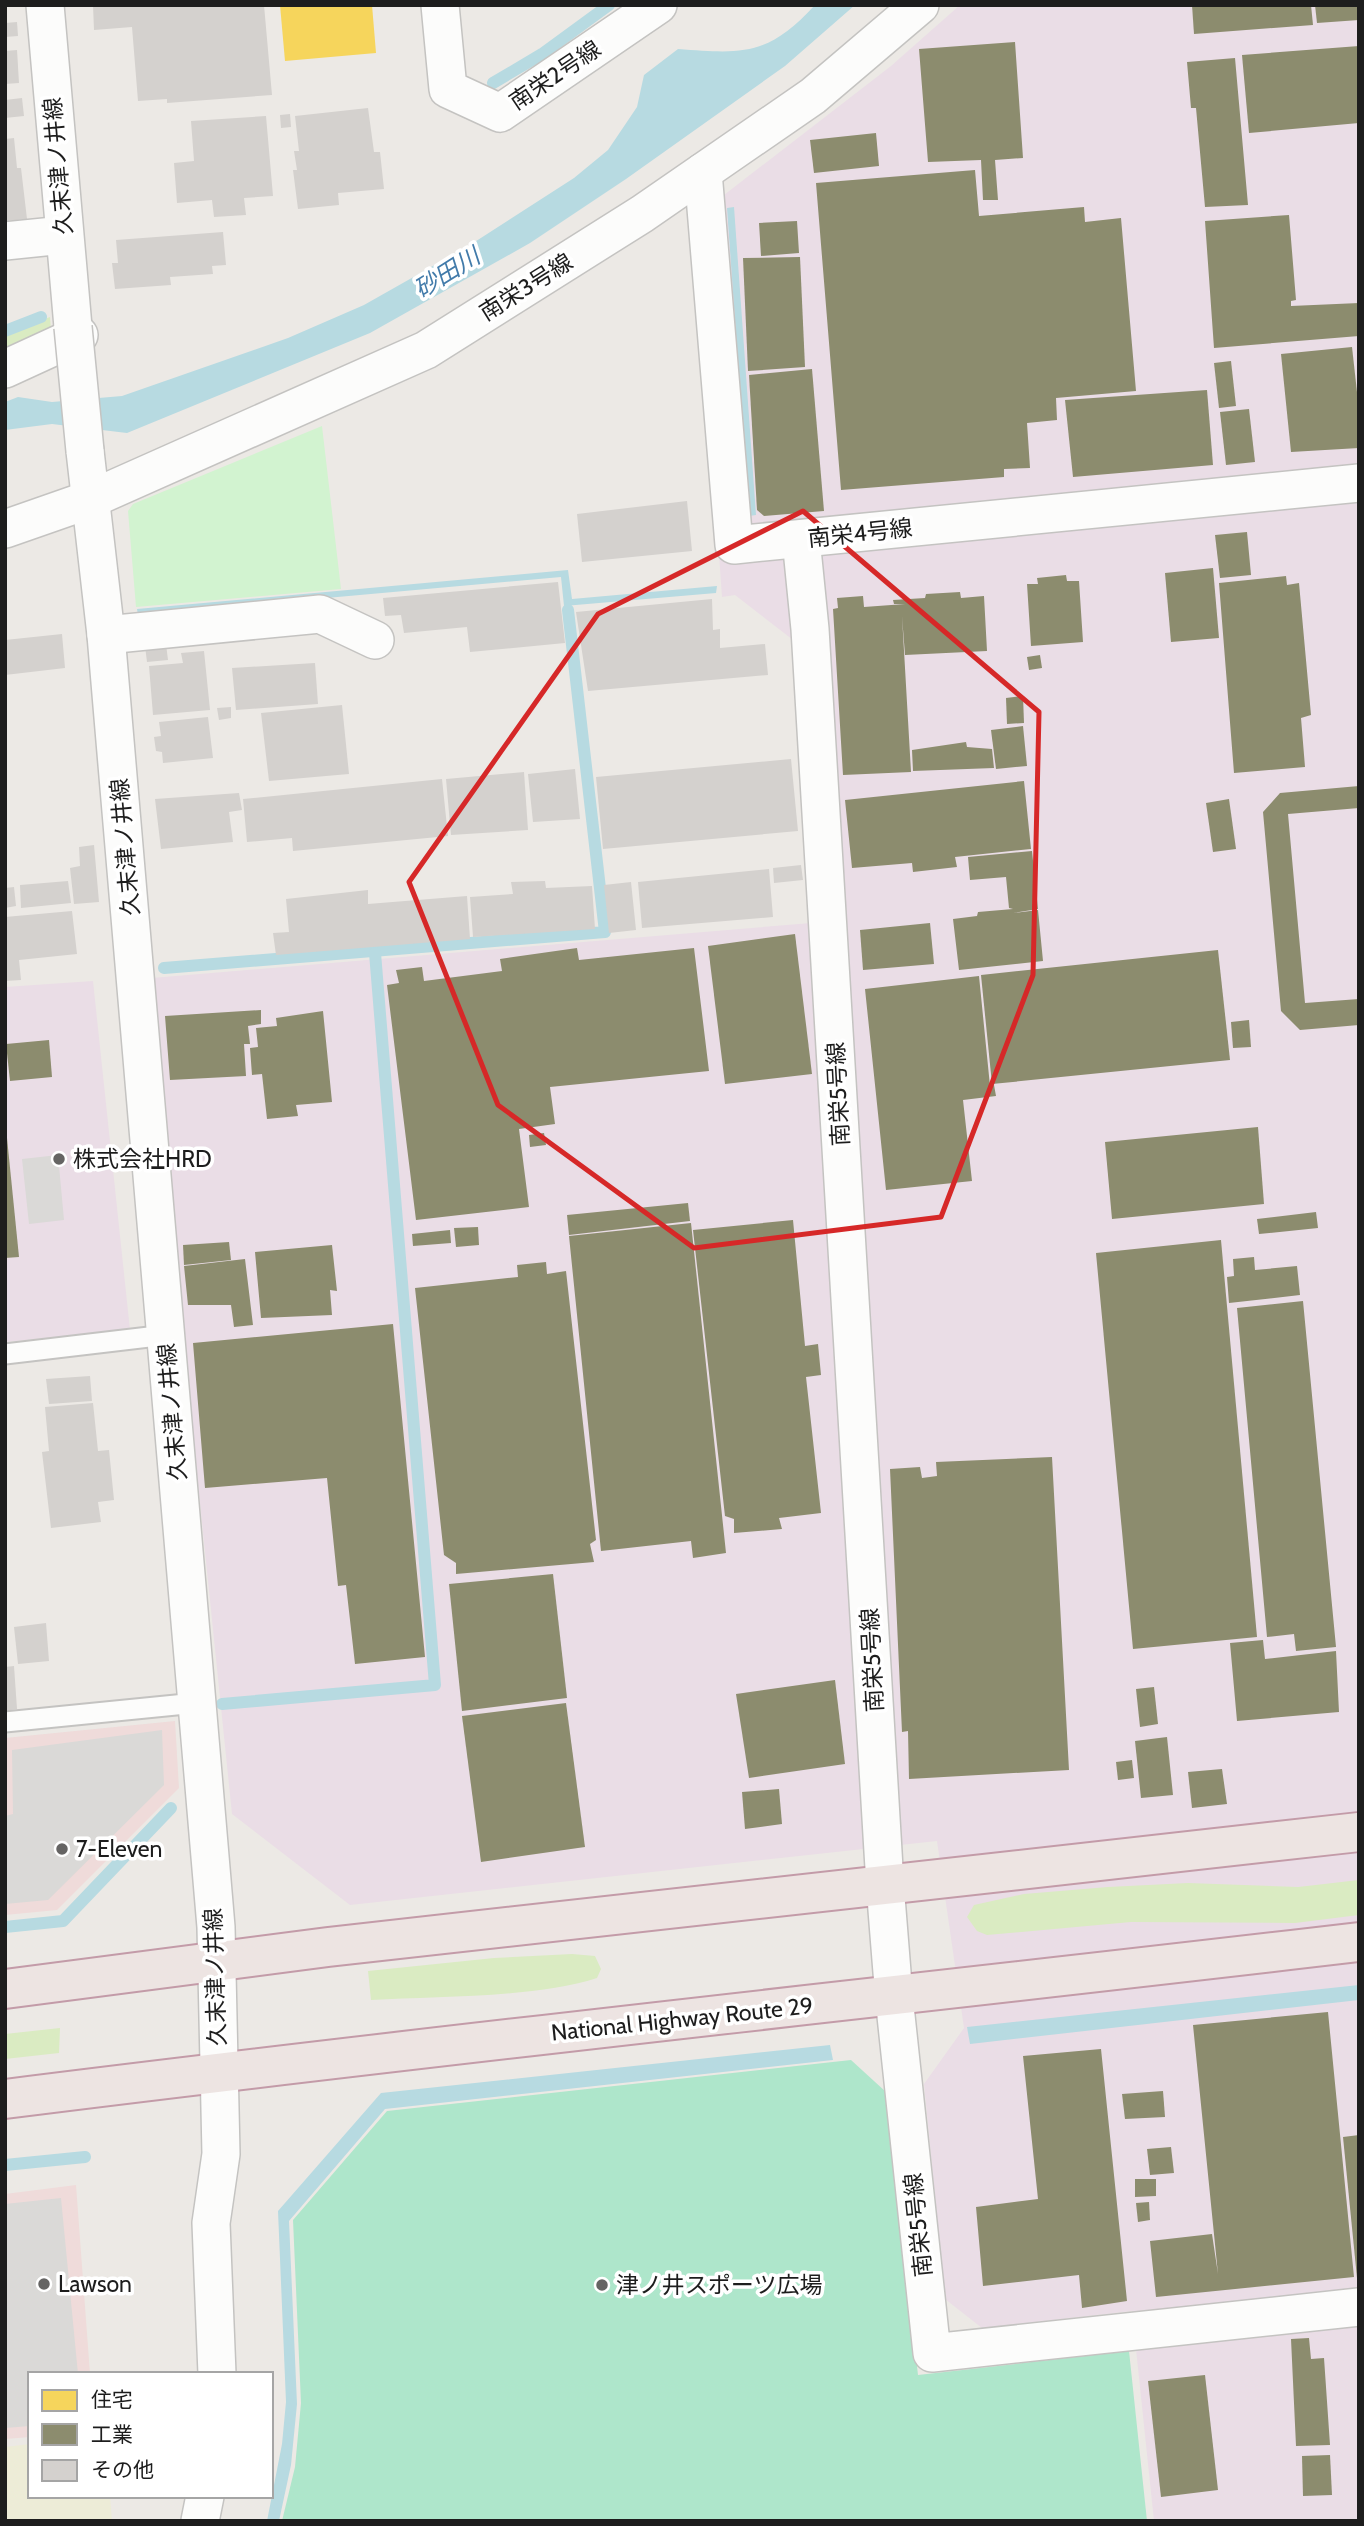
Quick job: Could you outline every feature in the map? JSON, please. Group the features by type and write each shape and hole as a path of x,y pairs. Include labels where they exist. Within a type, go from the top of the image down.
{"highway":[{"path":"5,1989 215,1961 1359,1832"},
{"name":"National Highway Route 29","path":"5,2099 340,2056 894,1997 1359,1942"}],"street":[{"name":"久末津ノ井線","path":"44,5 85,451 106,635 216,1927 221,2154 211,2223 216,2372"},
{"name":"南栄2号線","path":"440,5 448,89 499,113 658,5"},
{"name":"南栄3号線","path":"5,529 91,499 426,349 642,214 813,96 920,5"},
{"name":"南栄4号線","path":"703,172 734,545 1359,483"},
{"path":"5,241 64,235"},
{"path":"5,369 76,331"},
{"name":"南栄5号線","path":"801,539 813,671 885,1885 894,1997 932,2353 1359,2307"},
{"path":"106,635 320,614 375,640"},
{"path":"200,2521 205,2498"}],"lane":[{"path":"5,1354 166,1335"},
{"path":"5,1722 196,1703"}],"highlighted area":[{"path":"803,511 1039,712 1033,975 941,1217 694,1248 498,1105 409,882 598,614"}],"shaded area":[{"path":"960,5 1359,5 1359,2521 1154,2521 1132,2311 982,2328 945,2299 924,2084 964,2028 937,1841 350,1905 232,1814 190,1406 152,978 811,923 797,643 735,595 722,597 696,225 724,195 891,66"},
{"name":"株式会社HRD","path":"93,981 130,1330 5,1342 5,987"},
{"path":"58,1155 64,1220 29,1224 22,1159"},
{"name":"7-Eleven","path":"175,1721 179,1788 57,1910 5,1915 5,1738"},
{"name":"7-Eleven","path":"162,1730 164,1785 48,1900 5,1904 5,1816 13,1814 12,1750"},
{"name":"Lawson","path":"76,2185 90,2372 28,2372 28,2437 5,2439 5,2194"},
{"name":"Lawson","path":"61,2198 78,2372 28,2372 28,2426 5,2428 5,2204"}],"green space":[{"path":"50,317 51,331 5,356 5,334"},
{"path":"322,426 341,589 136,607 128,511 133,504"},
{"path":"1359,1880 1359,1915 1295,1923 1131,1922 987,1935 977,1931 967,1917 974,1905 1024,1894 1188,1883 1298,1887"},
{"path":"572,1954 595,1956 601,1969 597,1978 572,1985 516,1993 371,2000 368,1971 494,1958"},
{"path":"60,2028 59,2053 5,2059 5,2034"},
{"name":"津ノ井スポーツ広場","path":"851,2060 886,2092 918,2375 1129,2351 1147,2521 282,2521 295,2467 301,2403 293,2220 387,2111"},
{"path":"28,2444 28,2498 110,2498 112,2521 5,2521 5,2447"}],"water":[{"name":"砂田川","path":"815,5 855,5 785,66 626,179 530,243 370,333 127,433 52,424 5,430 5,402 18,397 52,402 122,396 288,338 364,305 470,245 574,178 608,150 637,107 644,75 678,49 738,51 754,48 783,34"},
{"path":"734,207 756,515 749,516 727,208"},
{"path":"568,570 572,599 717,586 716,593 564,606 561,577 138,615 137,609"},
{"path":"1359,1985 1359,2000 970,2044 967,2027"},
{"path":"830,2045 833,2060 385,2109 289,2221 297,2404 291,2465 279,2521 267,2521 282,2444 286,2402 278,2211 381,2093"}],"building: 住宅":[{"path":"280,5 372,5 376,53 285,61"}],"building: 工業":[{"path":"1192,5 1311,5 1313,25 1194,34"},
{"path":"1315,5 1359,5 1359,20 1317,23"},
{"path":"1015,42 1023,158 995,160 998,200 983,200 981,160 928,162 919,49"},
{"path":"1359,46 1359,123 1249,133 1242,55"},
{"path":"1235,58 1248,205 1205,207 1196,108 1191,108 1187,62"},
{"path":"876,133 879,166 814,173 810,140"},
{"path":"975,170 979,216 1084,207 1085,222 1121,218 1136,391 1056,398 1057,420 1027,423 1030,468 1004,469 1004,477 841,490 816,183"},
{"path":"1289,215 1296,300 1291,301 1291,306 1359,303 1359,336 1214,348 1205,221"},
{"path":"797,221 799,253 761,256 759,223"},
{"path":"800,257 805,367 748,371 743,258"},
{"path":"1352,347 1359,410 1359,448 1291,452 1281,354"},
{"path":"1231,361 1236,406 1219,408 1214,363"},
{"path":"812,369 824,511 764,516 757,510 749,375"},
{"path":"1207,390 1213,465 1073,477 1065,400"},
{"path":"1249,409 1255,462 1226,465 1220,412"},
{"path":"1247,532 1251,575 1220,578 1215,535"},
{"path":"1213,568 1219,638 1171,642 1165,573"},
{"path":"1066,575 1067,581 1079,581 1083,642 1031,646 1027,584 1038,584 1037,578"},
{"path":"1286,576 1287,585 1299,583 1311,715 1301,718 1305,767 1234,773 1219,583"},
{"path":"960,592 961,598 984,596 987,651 905,655 902,616 911,772 843,775 833,609 838,608 837,598 863,596 864,607 905,604 894,604 893,600"},
{"path":"1040,655 1042,668 1029,670 1027,657"},
{"path":"1023,696 1024,723 1007,724 1006,698"},
{"path":"1023,726 1027,766 996,769 991,730"},
{"path":"966,742 967,747 992,749 994,768 913,771 912,750"},
{"path":"1024,781 1031,849 955,857 957,867 913,872 912,863 852,868 845,800"},
{"path":"1359,786 1359,808 1288,814 1305,1003 1359,999 1359,1025 1300,1030 1281,1011 1263,812 1280,793"},
{"path":"1229,799 1236,849 1213,852 1206,803"},
{"path":"1032,851 1038,909 1013,913 1038,910 1043,961 959,970 953,919 977,916 978,912 1013,909 1009,908 1006,877 970,880 968,857"},
{"path":"930,923 934,964 863,970 860,930"},
{"path":"795,934 812,1074 725,1084 708,946"},
{"path":"577,948 579,960 694,948 709,1071 550,1087 555,1124 519,1129 529,1207 416,1220 387,985 399,983 396,970 422,967 424,981 502,971 500,959"},
{"path":"1218,950 1230,1060 992,1084 981,975"},
{"path":"979,976 990,1086 994,1085 996,1096 963,1100 972,1181 886,1190 865,989"},
{"path":"261,1010 261,1024 248,1026 250,1044 244,1044 246,1076 170,1080 165,1016"},
{"path":"323,1011 332,1102 296,1105 298,1116 267,1119 262,1074 252,1075 250,1048 258,1047 256,1028 277,1026 276,1018"},
{"path":"1249,1020 1251,1047 1233,1048 1231,1022"},
{"path":"49,1040 52,1077 10,1081 6,1044"},
{"path":"5,1118 19,1257 5,1258"},
{"path":"1258,1127 1264,1204 1112,1219 1105,1142"},
{"path":"544,1133 546,1145 530,1147 529,1135"},
{"path":"688,1203 690,1221 569,1235 567,1215"},
{"path":"1316,1212 1318,1228 1259,1234 1257,1219"},
{"path":"793,1220 805,1346 818,1344 821,1375 806,1377 821,1513 779,1518 782,1529 734,1533 734,1519 725,1516 693,1230"},
{"path":"691,1223 726,1553 693,1558 691,1541 601,1551 569,1236"},
{"path":"478,1227 479,1245 456,1247 454,1228"},
{"path":"450,1230 451,1243 413,1246 412,1234"},
{"path":"1221,1240 1257,1637 1133,1649 1096,1253"},
{"path":"229,1242 231,1260 184,1265 183,1245"},
{"path":"332,1245 337,1291 330,1290 332,1315 261,1318 255,1252"},
{"path":"1254,1257 1255,1270 1297,1266 1300,1295 1229,1303 1227,1277 1234,1276 1233,1259"},
{"path":"245,1259 253,1325 234,1327 231,1305 188,1305 184,1266"},
{"path":"546,1262 547,1274 566,1271 596,1540 590,1544 594,1562 456,1574 456,1563 444,1555 415,1288 518,1277 517,1265"},
{"path":"1303,1301 1336,1647 1296,1651 1294,1634 1267,1637 1237,1308"},
{"path":"393,1324 425,1657 355,1664 346,1585 338,1586 327,1478 205,1488 193,1343"},
{"path":"1052,1457 1069,1770 909,1779 908,1731 902,1732 890,1469 920,1467 922,1478 937,1476 936,1462"},
{"path":"553,1574 567,1698 462,1711 449,1584"},
{"path":"1263,1640 1265,1659 1336,1651 1339,1712 1237,1721 1230,1643"},
{"path":"835,1680 845,1764 749,1778 736,1694"},
{"path":"1154,1687 1158,1724 1140,1727 1136,1689"},
{"path":"566,1703 585,1847 481,1862 462,1716"},
{"path":"1167,1737 1173,1795 1141,1798 1135,1741"},
{"path":"1132,1760 1134,1778 1118,1780 1116,1762"},
{"path":"1222,1769 1227,1804 1192,1808 1188,1772"},
{"path":"779,1789 782,1824 745,1829 742,1792"},
{"path":"1328,2012 1354,2277 1156,2297 1150,2241 1212,2234 1218,2274 1193,2025"},
{"path":"1101,2049 1127,2301 1082,2308 1079,2275 983,2286 976,2207 1038,2199 1023,2056"},
{"path":"1163,2091 1165,2117 1125,2119 1122,2094"},
{"path":"1359,2135 1359,2278 1357,2278 1343,2137"},
{"path":"1171,2147 1174,2173 1150,2175 1147,2149"},
{"path":"1135,2179 1156,2179 1156,2196 1135,2197"},
{"path":"1149,2202 1150,2220 1138,2222 1136,2203"},
{"path":"1309,2338 1311,2359 1324,2358 1330,2445 1296,2446 1291,2339"},
{"path":"1205,2375 1218,2490 1161,2497 1148,2381"},
{"path":"1330,2455 1332,2495 1303,2496 1302,2456"}],"building: その他":[{"path":"93,5 264,5 272,95 167,103 167,99 138,101 132,27 94,30"},
{"path":"17,22 18,36 5,37 5,23"},
{"path":"17,50 19,83 5,84 5,51"},
{"path":"22,98 24,116 5,118 5,100"},
{"path":"368,108 374,152 380,152 384,189 338,193 339,205 298,209 293,170 297,170 294,151 299,151 295,116"},
{"path":"290,114 291,127 281,128 280,115"},
{"path":"266,116 273,196 244,198 246,215 214,217 212,200 177,203 174,163 194,161 191,121"},
{"path":"14,138 17,168 21,168 27,219 5,221 5,139"},
{"path":"223,232 226,265 212,266 213,274 170,277 171,285 115,289 112,263 118,263 116,240"},
{"path":"687,501 692,551 582,562 577,514"},
{"path":"558,582 565,643 470,652 467,627 404,633 401,615 385,616 383,598"},
{"path":"712,599 713,630 720,629 720,648 765,644 768,675 588,691 576,612"},
{"path":"62,634 65,668 5,675 5,640"},
{"path":"166,644 168,660 147,662 145,646"},
{"path":"204,651 210,710 153,715 149,666 183,663 181,653"},
{"path":"315,663 318,704 236,710 232,668"},
{"path":"342,705 349,774 269,781 261,713"},
{"path":"231,707 231,718 219,720 217,708"},
{"path":"208,717 213,758 163,763 162,752 156,751 154,737 161,736 159,722"},
{"path":"791,759 798,831 603,849 596,777"},
{"path":"575,769 580,819 533,822 528,774"},
{"path":"524,772 528,830 451,835 446,779"},
{"path":"442,779 448,836 293,851 292,838 247,842 243,799"},
{"path":"239,793 242,810 229,812 233,842 161,849 155,799"},
{"path":"94,845 99,902 74,904 70,868 80,866 79,847"},
{"path":"801,865 803,880 774,883 773,868"},
{"path":"769,869 773,917 642,928 638,882"},
{"path":"68,881 71,903 21,908 20,885"},
{"path":"545,881 546,888 592,886 595,929 473,937 470,897 513,894 511,882"},
{"path":"631,882 636,930 609,933 604,885"},
{"path":"14,887 16,906 5,908 5,888"},
{"path":"368,890 368,904 467,896 470,939 276,955 273,933 289,932 286,899"},
{"path":"72,911 77,954 19,960 21,980 5,981 5,917"},
{"path":"90,1376 92,1401 49,1404 46,1379"},
{"path":"93,1403 98,1451 109,1450 114,1500 98,1502 101,1522 51,1528 42,1452 49,1451 45,1407"},
{"path":"46,1623 49,1661 18,1664 14,1627"},
{"path":"14,1666 17,1709 5,1711 5,1667"}],"waterway":[{"path":"493,83 542,54 609,5"},
{"path":"5,331 41,317"},
{"path":"164,968 605,932 568,610"},
{"path":"222,1704 435,1685 375,953"},
{"path":"5,1927 63,1921 171,1808"},
{"path":"5,2165 85,2157"}],"place":[{"name":"株式会社HRD","path":"59,1159"},
{"name":"7-Eleven","path":"62,1849"},
{"name":"Lawson","path":"44,2284"},
{"name":"津ノ井スポーツ広場","path":"602,2285"}]}
